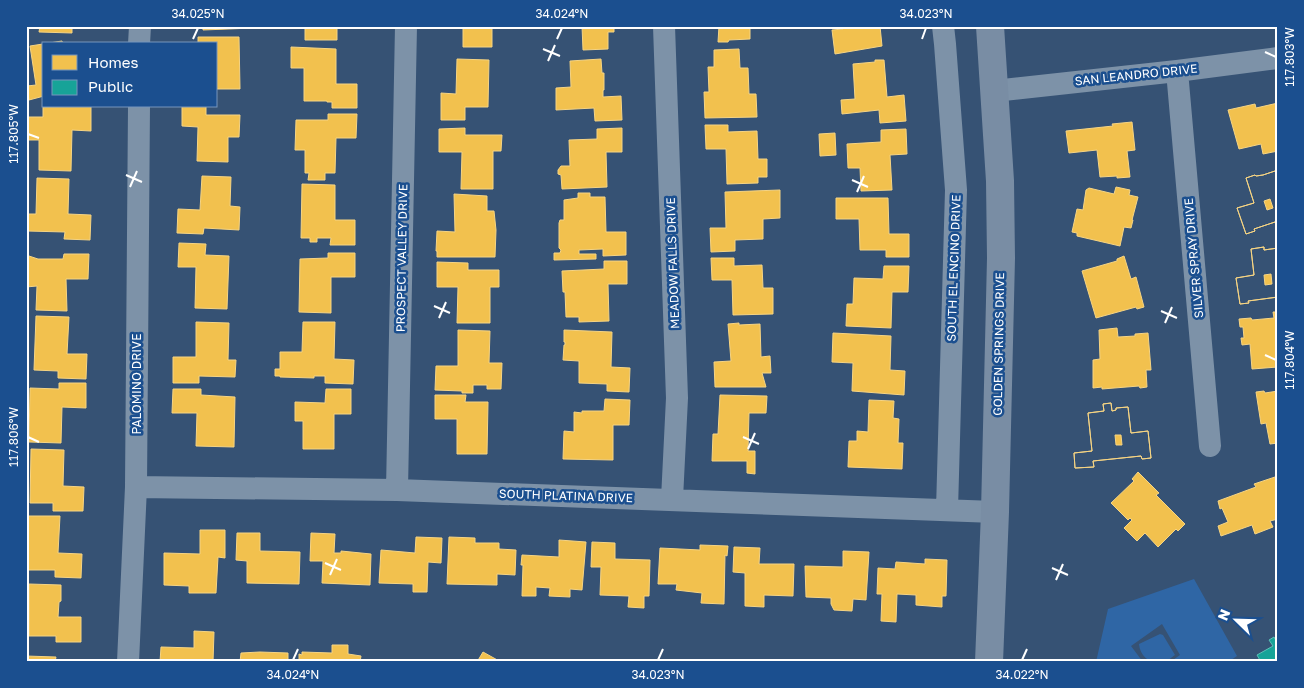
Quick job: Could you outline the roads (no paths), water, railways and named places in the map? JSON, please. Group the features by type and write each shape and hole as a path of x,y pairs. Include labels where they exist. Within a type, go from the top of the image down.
{"main road":[{"name":"GOLDEN SPRINGS DRIVE","path":"990,26 1000,181 1001,258 990,662"}],"street":[{"path":"139,42 140,26"},
{"name":"PROSPECT VALLEY DRIVE","path":"398,490 406,26"},
{"name":"MEADOW FALLS DRIVE","path":"664,26 678,398 672,499"},
{"name":"SOUTH EL ENCINO DRIVE","path":"943,26 946,44 956,190 947,510"},
{"name":"SAN LEANDRO DRIVE","path":"994,91 1278,58"},
{"name":"SILVER SPRAY DRIVE","path":"1177,71 1210,446"},
{"name":"PALOMINO DRIVE","path":"128,662 136,487 139,108"},
{"name":"SOUTH PLATINA DRIVE","path":"136,487 398,490 995,512"}]}
